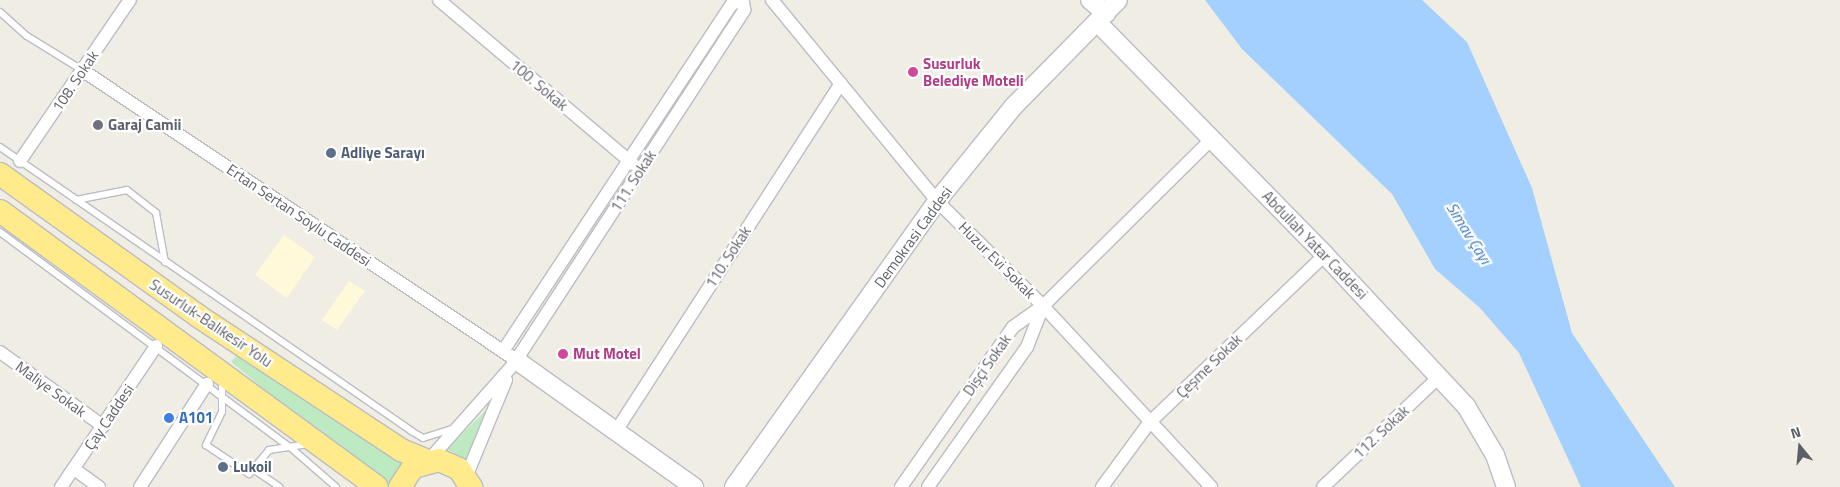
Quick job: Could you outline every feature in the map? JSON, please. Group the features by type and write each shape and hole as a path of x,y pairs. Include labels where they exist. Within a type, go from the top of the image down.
{"highway":[{"name":"Susurluk-Balıkesir Yolu","path":"0,174 198,316 401,450 428,461 449,463 470,484"},
{"name":"Susurluk-Balıkesir Yolu","path":"0,211 214,378 377,487"},
{"path":"400,487 413,467 428,461"}],"main road":[{"name":"Abdullah Yatar Caddesi","path":"1090,0 1109,10 1212,139 1325,254 1466,406 1503,485"},
{"name":"Demokrasi Caddesi","path":"734,487 937,201 1014,106 1109,10"},
{"path":"511,359 694,487"}],"street":[{"name":"108. Sokak","path":"20,161 130,0"},
{"name":"100. Sokak","path":"439,0 640,170"},
{"name":"111. Sokak","path":"742,0 744,10 640,170 511,359 628,161 732,4 742,0"},
{"name":"Huzur Evi Sokak","path":"772,0 937,201 1043,306 1150,423 1212,487"},
{"name":"Ertan Sertan Soylu Caddesi","path":"82,70 511,359"},
{"name":"110. Sokak","path":"616,431 841,83"},
{"path":"1043,306 1212,139"},
{"name":"Çeşme Sokak","path":"1102,487 1150,423 1325,254"},
{"name":"Dişçi Sokak","path":"901,487 1013,327 1043,306"},
{"name":"Dişçi Sokak","path":"928,487 1027,347 1043,306"},
{"name":"Çay Caddesi","path":"61,487 156,346"},
{"name":"Maliye Sokak","path":"0,352 103,426"},
{"path":"428,461 511,359"},
{"path":"470,484 511,359"},
{"name":"112. Sokak","path":"1323,487 1439,377"},
{"path":"140,487 214,378"},
{"path":"74,469 98,487"}],"lane":[{"path":"0,12 27,36 82,70"},
{"path":"0,147 411,431 423,438 454,429"},
{"path":"76,200 127,190 156,213 165,262"},
{"path":"0,232 156,346 214,378 222,396 222,412 206,445 249,474 270,450 312,443"},
{"path":"214,378 222,396 290,447 336,487"},
{"path":"253,469 280,487"}],"shaded area":[{"path":"284,235 315,257 287,298 255,275"},
{"path":"349,281 365,291 337,330 322,320"}],"green space":[{"path":"237,355 408,460 390,487 383,487 231,362"},
{"path":"486,410 467,461 447,449"}],"water":[{"name":"Simav Çayı","path":"1205,0 1422,0 1467,42 1532,188 1572,333 1675,487 1581,487 1519,353 1480,308 1435,269 1392,194 1242,49"}],"place":[{"name":"Susurluk Belediye Moteli","path":"913,72"},
{"name":"Garaj Camii","path":"98,125"},
{"name":"Adliye Sarayı","path":"331,153"},
{"name":"Mut Motel","path":"563,354"},
{"name":"A101","path":"169,418"},
{"name":"Lukoil","path":"223,467"}]}
